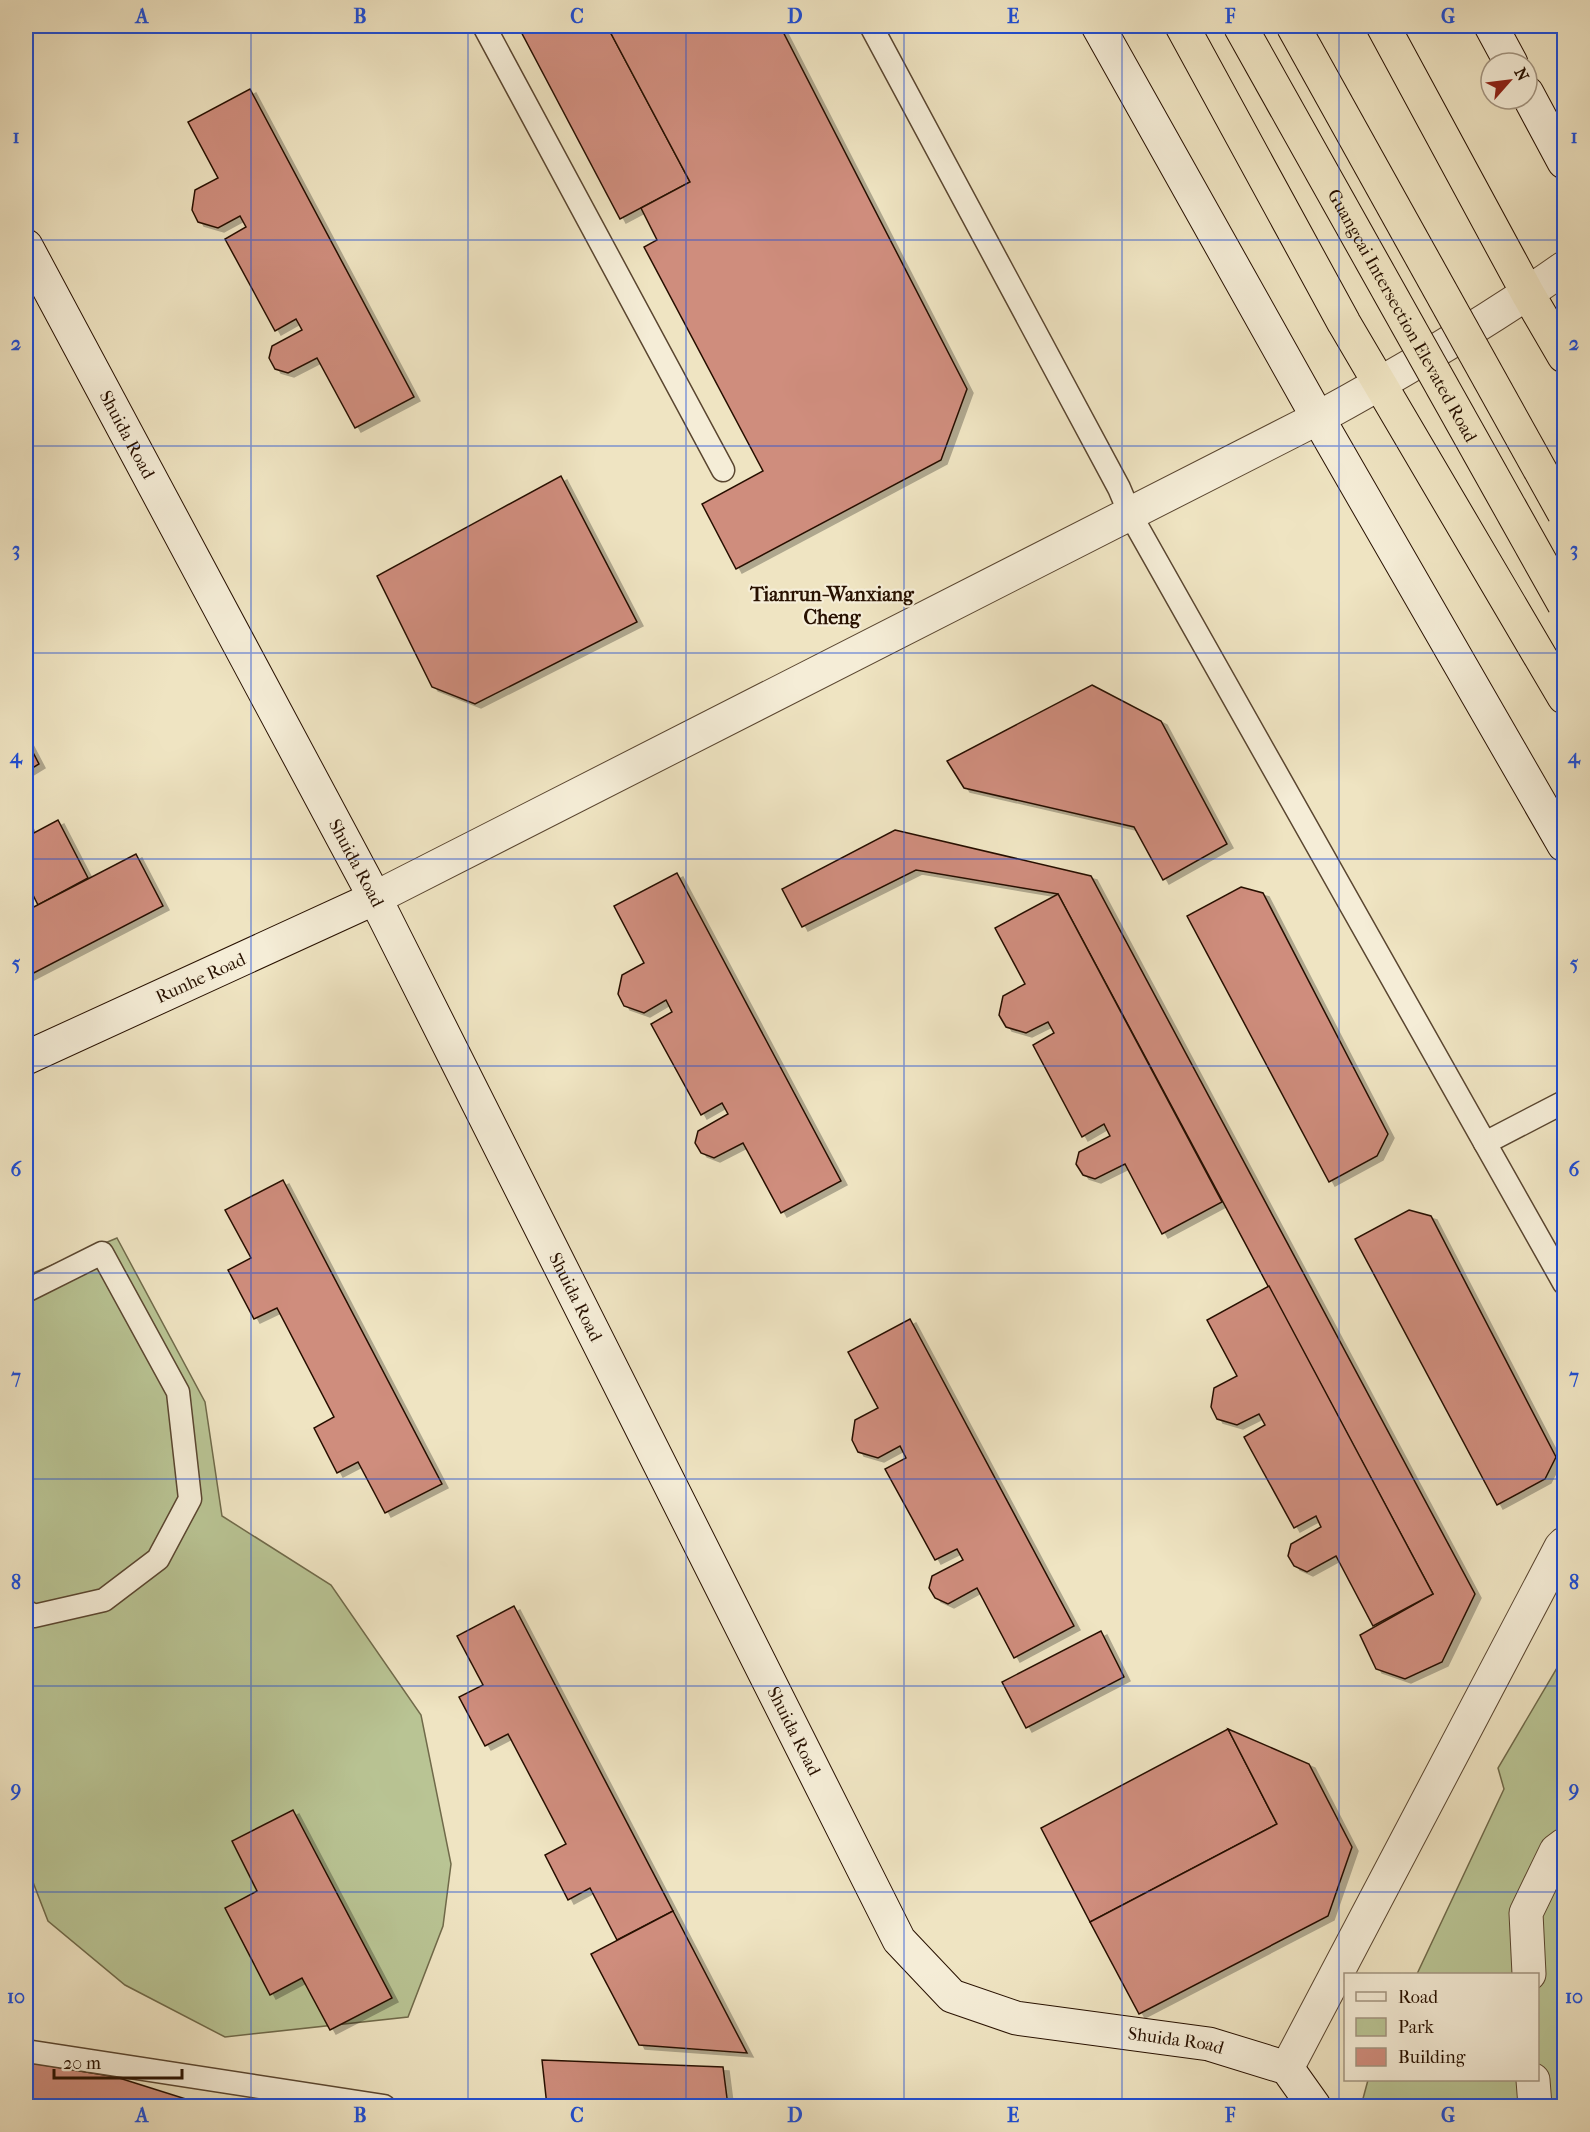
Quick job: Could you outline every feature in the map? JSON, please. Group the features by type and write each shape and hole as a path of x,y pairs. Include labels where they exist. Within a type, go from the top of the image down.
{"highway":[{"path":"1182,26 1338,312 1564,697"},
{"name":"Guangcai Intersection Elevated Road","path":"1240,26 1564,604"},
{"path":"1293,26 1564,513"},
{"path":"1383,26 1564,356"}],"street":[{"path":"1098,26 1318,418 1564,845"},
{"path":"1491,26 1505,51"},
{"path":"1537,111 1564,162"},
{"name":"Shuida Road","path":"26,246 375,898 899,1940 952,1996 1016,2018 1209,2044 1287,2068"},
{"name":"Runhe Road","path":"26,1058 375,898 1318,418 1380,384 1528,294 1564,268"},
{"path":"1314,2106 1287,2068 1564,1544"},
{"path":"1529,1973 1526,1913 1556,1851 1564,1845"},
{"path":"1533,2081 1535,2106"}],"lane":[{"path":"484,26 723,470"},
{"path":"871,26 1119,488 1130,514 1564,1283"},
{"path":"1485,1143 1564,1102"},
{"path":"26,1291 102,1253 178,1392 190,1498 158,1559 104,1600 34,1616 26,1611"},
{"path":"26,2051 384,2106"}],"green space":[{"path":"117,1238 205,1402 222,1516 331,1585 421,1715 451,1864 443,1926 408,2017 225,2037 125,1985 48,1921 26,1864 26,1276"},
{"path":"1564,1656 1564,2106 1361,2106 1368,2081 1539,2081 1539,1973 1417,1973 1504,1789 1498,1768"}],"building":[{"path":"518,26 607,26 690,182 620,219"},
{"path":"607,26 780,26 967,389 941,460 736,569 702,504 763,471 644,247 657,240 641,208 690,182"},
{"path":"250,89 414,397 355,428 317,358 288,373 275,369 269,358 272,346 302,330 296,319 275,331 225,239 246,227 240,216 218,228 198,222 192,210 195,190 218,178 188,122"},
{"path":"561,476 637,622 475,704 432,687 377,576"},
{"path":"1092,685 1161,721 1227,844 1163,880 1134,827 964,788 947,761"},
{"path":"26,739 39,764 26,772"},
{"path":"58,820 88,878 38,905 26,881 26,822 32,834"},
{"path":"895,830 1091,876 1475,1594 1442,1662 1405,1679 1376,1669 1360,1635 1433,1594 1058,894 916,870 802,927 782,889"},
{"path":"136,854 163,906 26,977 26,911"},
{"path":"677,873 841,1181 781,1213 743,1143 714,1158 701,1153 695,1143 698,1131 728,1114 722,1103 701,1115 651,1024 672,1012 666,1000 644,1013 624,1006 618,994 622,975 644,963 614,906"},
{"path":"1241,887 1263,893 1388,1134 1377,1156 1329,1182 1187,916"},
{"path":"1058,894 1222,1202 1162,1234 1125,1164 1095,1179 1083,1175 1076,1164 1079,1152 1110,1136 1104,1124 1082,1137 1033,1045 1054,1033 1048,1022 1026,1033 1006,1027 999,1015 1003,996 1025,984 995,928"},
{"path":"283,1180 442,1484 385,1513 358,1462 337,1473 314,1428 334,1417 277,1308 254,1319 228,1270 251,1258 225,1210"},
{"path":"1409,1210 1431,1216 1556,1457 1545,1479 1497,1505 1355,1239"},
{"path":"1269,1286 1433,1594 1373,1626 1336,1556 1307,1572 1294,1566 1288,1556 1291,1544 1321,1527 1316,1516 1294,1528 1244,1437 1265,1425 1259,1414 1237,1425 1217,1419 1211,1407 1214,1388 1237,1376 1207,1320"},
{"path":"910,1319 1074,1626 1014,1658 977,1588 948,1604 935,1598 929,1588 932,1576 963,1560 957,1549 935,1560 885,1469 906,1458 900,1446 878,1458 858,1452 852,1440 855,1420 878,1408 848,1352"},
{"path":"514,1606 673,1911 617,1940 590,1888 568,1900 545,1855 566,1844 508,1734 485,1746 459,1697 483,1685 457,1636"},
{"path":"1101,1631 1124,1677 1026,1728 1002,1682"},
{"path":"1228,1729 1277,1824 1090,1922 1041,1828"},
{"path":"1228,1729 1309,1764 1352,1847 1328,1916 1139,2014 1090,1922 1277,1824"},
{"path":"293,1810 392,1998 330,2030 302,1978 270,1995 225,1908 257,1891 232,1841"},
{"path":"673,1911 747,2053 639,2045 591,1954"},
{"path":"542,2060 723,2067 728,2106 547,2106"},
{"path":"26,2062 116,2077 208,2106 26,2106"}],"district":[{"name":"Tianrun-Wanxiang Cheng","path":"832,606"}]}
